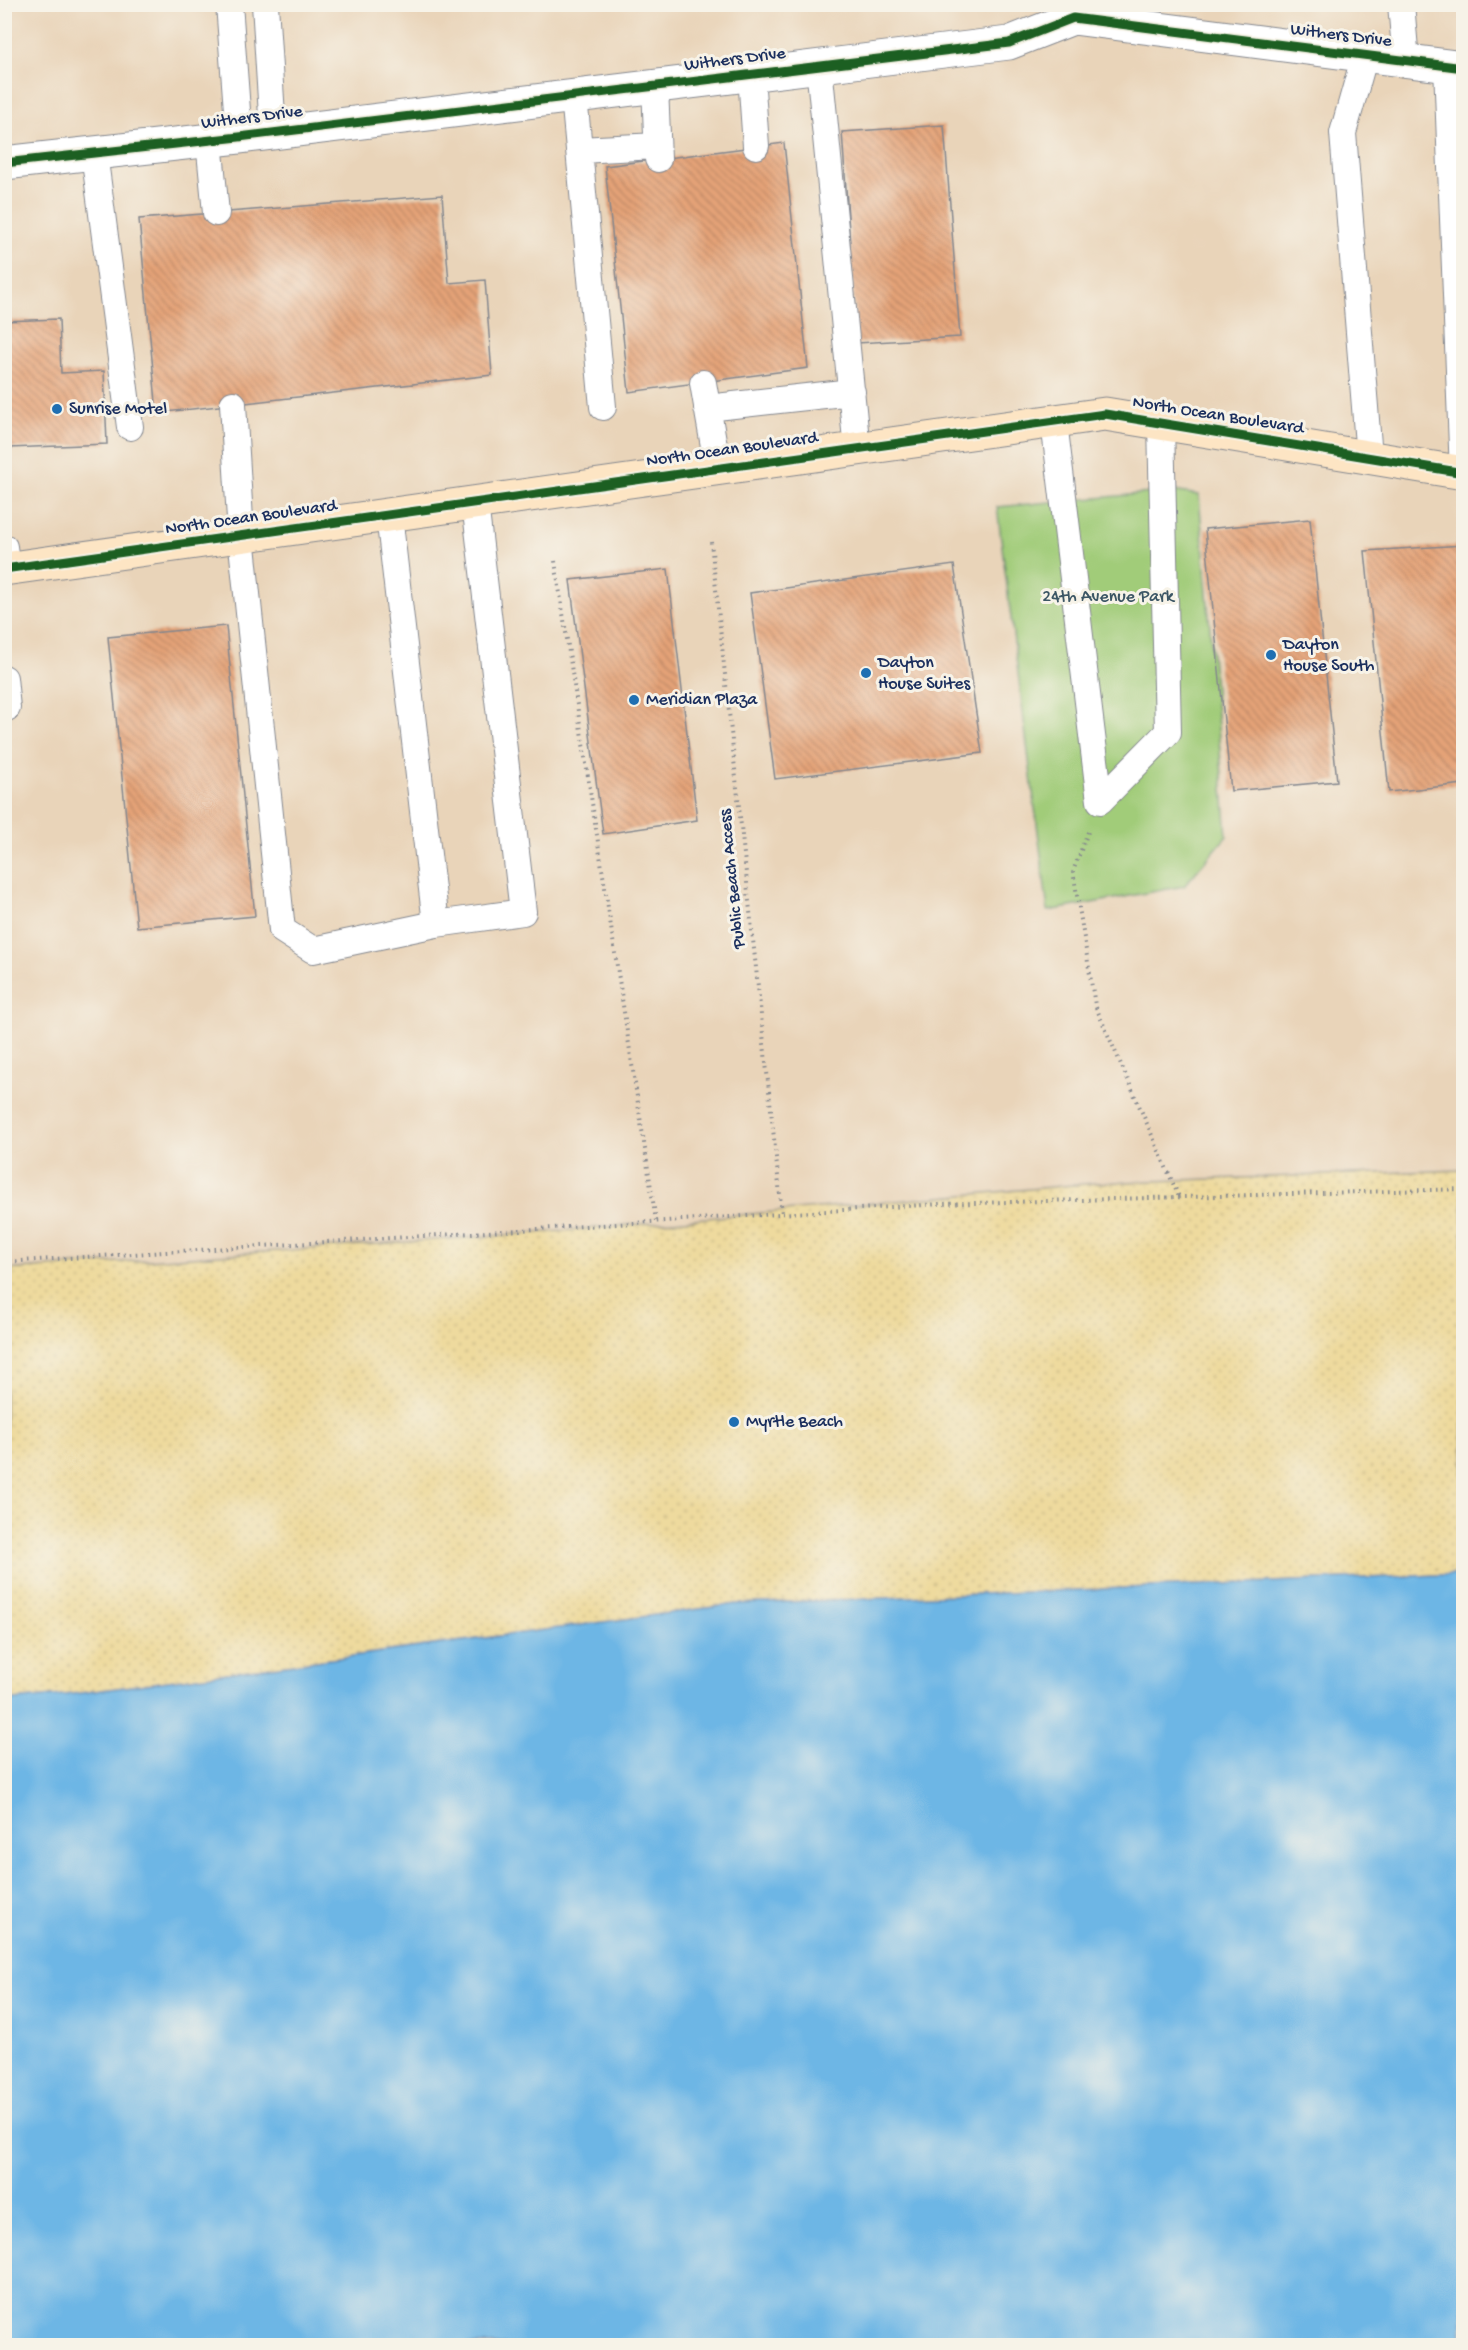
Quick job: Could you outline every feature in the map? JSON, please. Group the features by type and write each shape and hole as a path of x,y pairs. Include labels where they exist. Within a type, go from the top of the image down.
{"main road":[{"name":"North Ocean Boulevard","path":"6,562 241,536 1105,414 1463,473"}],"street":[{"name":"Withers Drive","path":"4,163 224,139 1009,43 1072,11 1456,67"}],"lane":[{"path":"216,213 224,139 229,4"},
{"path":"265,4 273,132"},
{"path":"1401,4 1406,61"},
{"path":"1365,55 1343,133 1369,457"},
{"path":"819,66 857,450"},
{"path":"1456,67 1463,473"},
{"path":"751,75 756,146"},
{"path":"579,150 658,152 655,86"},
{"path":"574,96 603,407"},
{"path":"94,153 130,427"},
{"path":"702,382 718,469"},
{"path":"707,408 852,392"},
{"path":"233,404 241,536 282,930 313,950 436,924 523,912 474,503"},
{"path":"1054,422 1100,801"},
{"path":"1100,801 1167,732 1161,423"},
{"path":"389,515 436,924"},
{"path":"4,678 7,708 4,709"}],"path":[{"path":"555,561 656,1222"},
{"path":"1100,801 1073,871 1095,1005 1179,1197"},
{"path":"4,1262 940,1204 1464,1189"}],"shaded area":[{"path":"5,5 1463,5 1463,1175 562,1231 5,1270"}],"green space":[{"name":"24th Avenue Park","path":"1173,491 1199,495 1227,836 1184,886 1048,911 997,507"}],"sand":[{"name":"Myrtle Beach","path":"1463,1170 1463,1574 736,1604 73,1694 5,1701 5,1270 562,1231 1095,1183"}],"water":[{"path":"1463,1574 1463,2345 5,2345 5,1701 73,1694 736,1604"}],"building":[{"path":"944,125 960,337 857,343 842,132"},
{"path":"784,143 808,368 629,392 605,166"},
{"path":"442,195 449,283 485,280 492,375 157,413 139,219"},
{"name":"Sunrise Motel","path":"59,319 61,373 104,371 107,444 9,448 4,321"},
{"name":"Dayton House South","path":"1310,519 1337,781 1231,791 1205,529"},
{"path":"1464,545 1464,784 1389,792 1365,551"},
{"path":"954,565 982,753 775,779 750,593"},
{"name":"Meridian Plaza","path":"668,569 697,820 603,834 570,580"},
{"path":"226,626 255,916 137,927 108,637"}],"cycle path":[{"path":"4,163 239,137 1009,43 1073,18 1464,68"},
{"path":"4,569 1105,414 1464,473"}],"place":[{"name":"Sunrise Motel","path":"57,409"},
{"name":"Dayton House South","path":"1271,655"},
{"name":"Dayton House Suites","path":"866,673"},
{"name":"Meridian Plaza","path":"634,700"},
{"name":"Myrtle Beach","path":"734,1422"}]}
